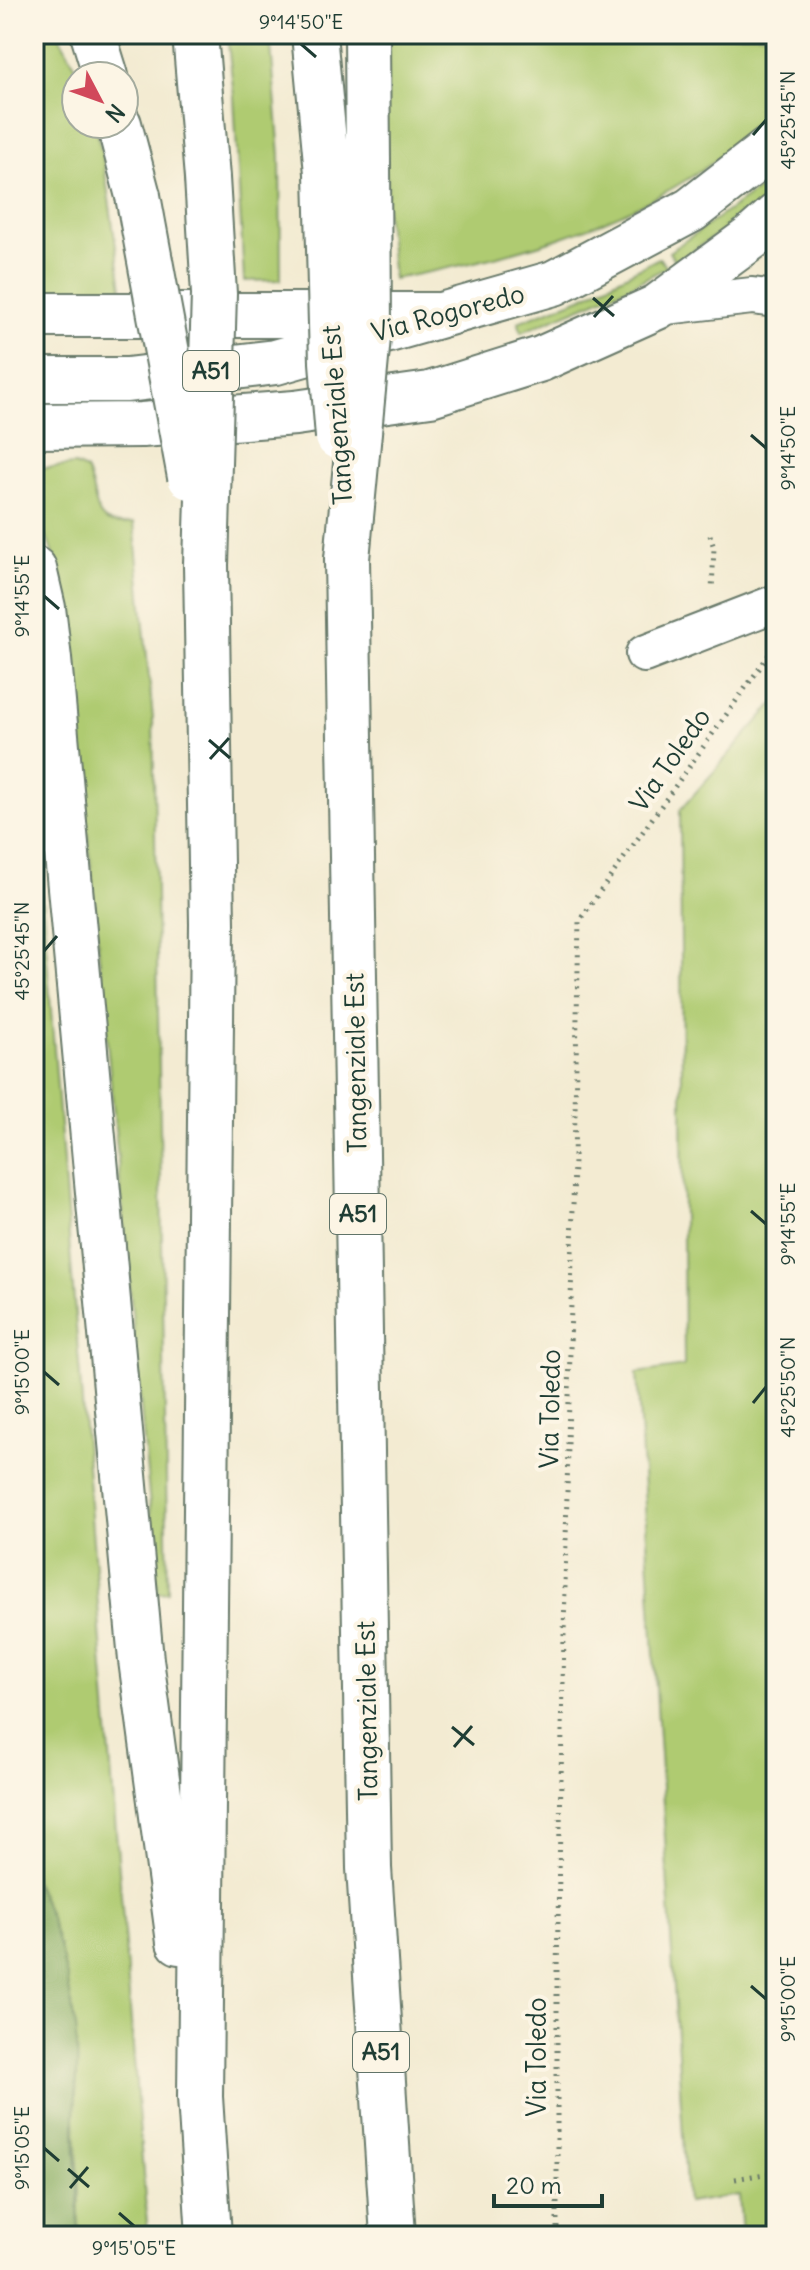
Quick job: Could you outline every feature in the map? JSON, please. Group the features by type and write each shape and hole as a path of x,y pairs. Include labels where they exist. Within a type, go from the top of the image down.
{"main road":[{"name":"A51","path":"195,34 214,294 206,565 212,924 200,2097 209,2236"},
{"name":"Tangenziale Est","path":"314,34 347,167 332,362 347,559 369,1868 393,2236"},
{"path":"347,167 367,34"},
{"path":"123,140 138,196 206,565"},
{"name":"Via Rogoredo","path":"34,380 127,380 276,362 554,283 691,210 776,144"},
{"path":"34,426 173,423 295,413 430,394 541,359 657,307 768,228"},
{"path":"34,315 436,315"},
{"path":"34,569 43,608 51,674 141,1660 200,2097"}],"street":[{"path":"657,307 752,296 776,299"},
{"path":"644,654 776,603"}],"path":[{"path":"710,535 714,548 712,595 722,626"},
{"name":"Via Toledo","path":"557,2236 557,1969 579,921 776,645"},
{"path":"735,2179 776,2172"}],"green space":[{"path":"34,34 58,34 72,60 60,60 60,140 99,140 123,294 34,294"},
{"path":"227,34 270,34 280,155 281,280 244,281 234,97"},
{"path":"381,34 776,34 776,104 708,166 635,208 596,225 516,251 393,279 379,144"},
{"path":"776,177 776,191 750,213 675,262 669,252"},
{"path":"659,258 667,267 631,286 522,332 518,322 583,297"},
{"path":"75,465 86,470 102,517 119,524 134,523 153,719 168,1592 158,1593 68,619 62,580 48,540 34,519 34,469"},
{"path":"776,701 776,2236 742,2236 739,2195 687,2203 637,1373 684,1366 680,810"},
{"path":"34,854 42,897 148,2236 78,2236 78,2158 71,2079 50,1924 34,1881"},
{"path":"34,1881 57,1940 75,2025 78,2236 34,2236"}]}
